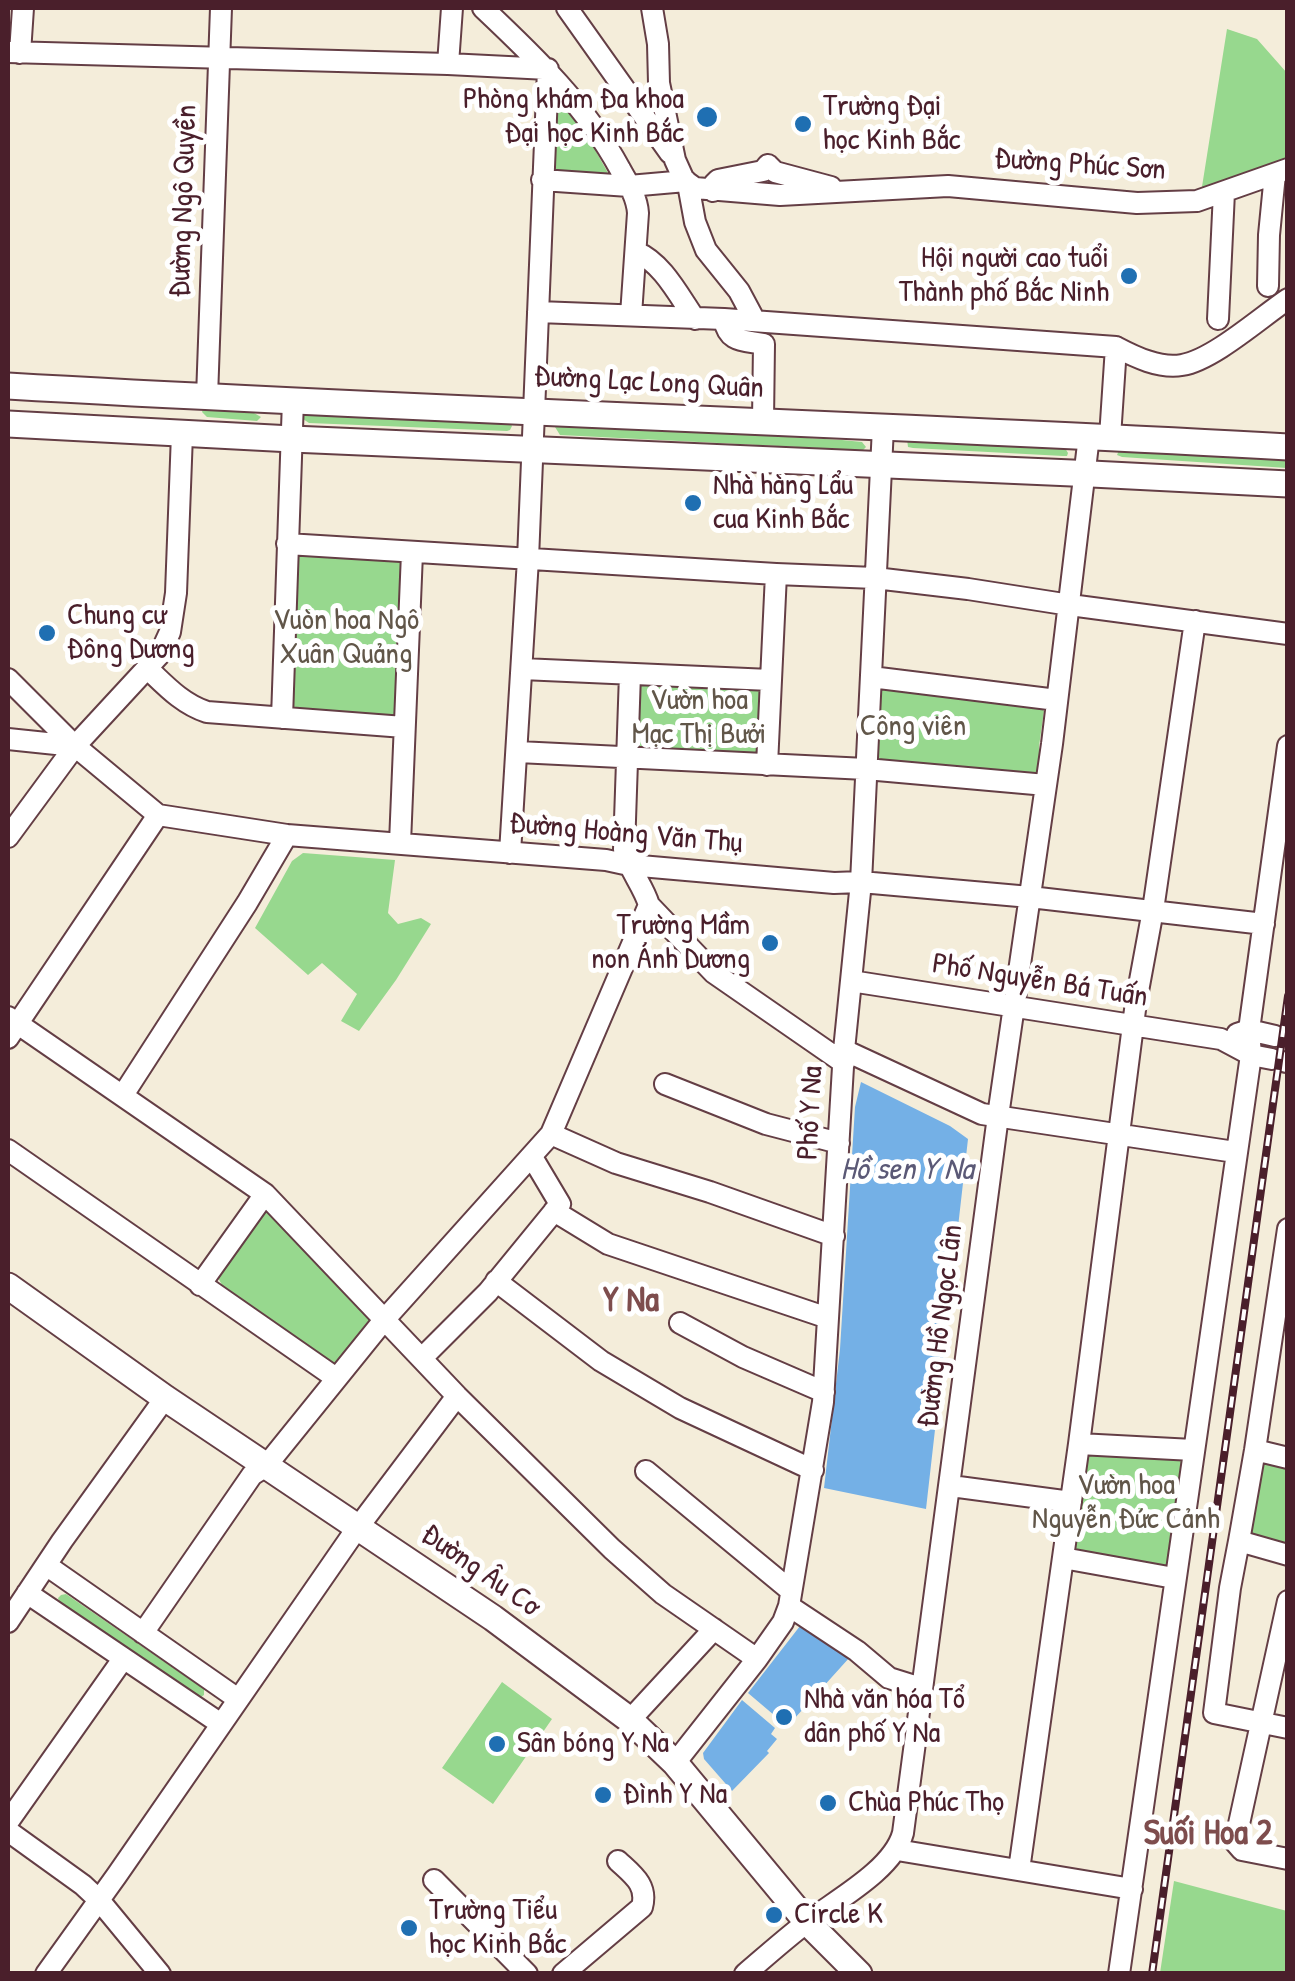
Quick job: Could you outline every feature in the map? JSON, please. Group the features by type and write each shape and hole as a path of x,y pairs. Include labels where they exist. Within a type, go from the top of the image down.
{"main road":[{"name":"Đường Lạc Long Quân","path":"8,386 1288,447"},
{"path":"8,424 1288,484"},
{"name":"Đường Âu Cơ","path":"8,1286 165,1398 507,1628 630,1720 675,1763 806,1922 859,1974"}],"street":[{"path":"22,8 14,52 548,69"},
{"name":"Đường Ngô Quyền","path":"208,397 222,8"},
{"path":"448,64 452,8"},
{"path":"483,8 548,69 599,132 629,186 638,213 632,315"},
{"path":"566,8 675,160"},
{"path":"652,8 659,83 675,160 687,182 695,222 706,250 739,291 756,321"},
{"path":"510,853 528,559 548,69"},
{"path":"713,191 718,180 763,171 768,165 775,172 847,192"},
{"path":"1268,286 1269,235 1282,172"},
{"name":"Đường Phúc Sơn","path":"687,182 695,188 713,191 780,195 948,186 1136,203 1197,201 1282,172"},
{"path":"542,180 629,186 687,182"},
{"path":"1218,319 1224,192"},
{"path":"636,252 647,256 659,269 695,319"},
{"path":"538,312 724,319 1116,347 1144,360 1182,365 1208,356 1288,299"},
{"path":"724,319 732,336 764,344 772,343 787,323"},
{"path":"762,421 764,344"},
{"name":"Đường Hồ Ngọc Lân","path":"896,1850 903,1834 951,1486 1085,474 1100,436 1116,347"},
{"path":"282,718 293,400"},
{"name":"Phố Y Na","path":"675,1763 783,1622 813,1470 824,1392 844,1056 861,882 884,427"},
{"path":"8,837 76,746 164,646 174,612 182,434"},
{"path":"287,544 875,578 1288,634"},
{"path":"400,843 412,552"},
{"path":"767,764 776,574"},
{"path":"1019,1870 1133,1025 1194,620"},
{"path":"147,668 196,709 222,715 404,727"},
{"path":"522,669 770,680"},
{"path":"630,674 624,848 628,865 649,905 714,973 844,1056 982,1114 1236,1152"},
{"path":"871,677 1057,700"},
{"path":"8,679 76,746 158,815 11,1026 123,1094 266,1194 458,1396 640,1575 757,1659"},
{"path":"8,739 76,746"},
{"path":"1274,1060 1249,1030 1288,746"},
{"path":"518,752 866,769 1046,785"},
{"name":"Đường Hoàng Văn Thụ","path":"158,815 287,835 1030,897 1264,924"},
{"path":"123,1094 287,835"},
{"path":"143,1632 252,1476 266,1466 384,1320 552,1134 649,905"},
{"name":"Phố Nguyễn Bá Tuấn","path":"851,982 1221,1039"},
{"path":"1221,1039 1249,1030 1274,1036"},
{"path":"1221,1039 1274,1060"},
{"path":"1119,1974 1236,1152 1274,1060"},
{"path":"665,1084 766,1124 839,1143"},
{"path":"552,1134 616,1163 834,1236"},
{"path":"8,1150 336,1378"},
{"path":"422,1358 496,1281 560,1204 532,1157"},
{"path":"200,1285 266,1194"},
{"path":"554,1211 608,1244 828,1318"},
{"path":"1288,1229 1214,1713 1288,1728"},
{"path":"496,1281 585,1350 632,1380 680,1408 813,1470"},
{"path":"680,1323 744,1357 824,1392"},
{"path":"46,1974 358,1526 458,1396"},
{"path":"8,1622 165,1398"},
{"path":"1079,1444 1193,1450"},
{"path":"1255,1450 1288,1458"},
{"path":"646,1472 889,1678 921,1688"},
{"path":"951,1486 1071,1502"},
{"path":"1239,1542 1288,1555"},
{"path":"1063,1558 1174,1578"},
{"path":"46,1565 238,1699"},
{"path":"27,1593 221,1724"},
{"path":"1288,1602 1235,1842 1242,1850 1288,1859"},
{"path":"630,1720 714,1629"},
{"path":"8,1822 124,1659"},
{"path":"8,1831 84,1885 160,1974"},
{"path":"745,1974 806,1922 878,1869 896,1850 1132,1888"},
{"path":"563,1974 642,1908 644,1890 618,1862"},
{"path":"434,1880 526,1974"}],"green space":[{"path":"1227,29 1257,39 1287,73 1287,157 1268,171 1201,193"},
{"path":"556,97 589,139 608,173 556,172"},
{"path":"207,408 261,417 257,421 207,417 202,412"},
{"path":"304,412 509,421 512,426 507,431 309,423 303,419"},
{"path":"564,424 842,440 862,442 866,447 857,450 560,435 555,427"},
{"path":"907,439 1065,448 1068,453 1063,456 913,448 908,447"},
{"path":"1120,448 1287,459 1287,468 1122,457 1117,455"},
{"name":"Vuòn hoa Ngô Xuân Quảng","path":"300,548 399,560 408,569 401,718 291,714 290,555"},
{"name":"Vườn hoa Mạc Thị Bưởi","path":"632,681 761,682 765,754 636,754"},
{"name":"Công viên","path":"874,686 1038,705 1044,711 1039,771 1029,780 879,763 871,757"},
{"path":"303,853 395,860 388,913 398,924 421,918 431,924 359,1031 341,1021 357,994 322,963 308,975 255,928 292,861"},
{"path":"268,1211 372,1322 342,1365 331,1367 222,1285 217,1276 261,1215"},
{"name":"Vườn hoa Nguyễn Đức Cảnh","path":"1081,1446 1186,1452 1168,1572 1069,1554"},
{"path":"1258,1454 1287,1459 1287,1551 1243,1540"},
{"path":"66,1594 204,1689 204,1695 194,1696 60,1605 58,1598"},
{"name":"Sân bóng Y Na","path":"502,1682 552,1719 493,1804 442,1768"},
{"path":"1174,1881 1287,1911 1287,1973 1160,1973"}],"water":[{"name":"Hồ sen Y Na","path":"861,1082 950,1126 968,1139 926,1509 824,1488 840,1349 855,1107"},
{"path":"800,1626 850,1657 794,1719 787,1714 781,1721 748,1693"},
{"path":"742,1700 775,1728 771,1734 777,1739 769,1753 732,1791 703,1753"}],"railway":[{"path":"1152,1974 1288,996"}],"place":[{"name":"Phòng khám Đa khoa Đại học Kinh Bắc","path":"707,117"},
{"name":"Trường Đại học Kinh Bắc","path":"803,124"},
{"name":"Hội người cao tuổi Thành phố Bắc Ninh","path":"1129,276"},
{"name":"Nhà hàng Lẩu cua Kinh Bắc","path":"693,503"},
{"name":"Chung cư Đông Dương","path":"47,633"},
{"name":"Trường Mầm non Ánh Dương","path":"770,943"},
{"name":"Nhà văn hóa Tổ dân phố Y Na","path":"784,1717"},
{"name":"Sân bóng Y Na","path":"497,1744"},
{"name":"Đình Y Na","path":"603,1795"},
{"name":"Chùa Phúc Thọ","path":"828,1803"},
{"name":"Circle K","path":"774,1915"},
{"name":"Trường Tiểu học Kinh Bắc","path":"409,1928"}],"district":[{"name":"Y Na","path":"631,1302"},
{"name":"Suối Hoa 2","path":"1208,1835"}]}
